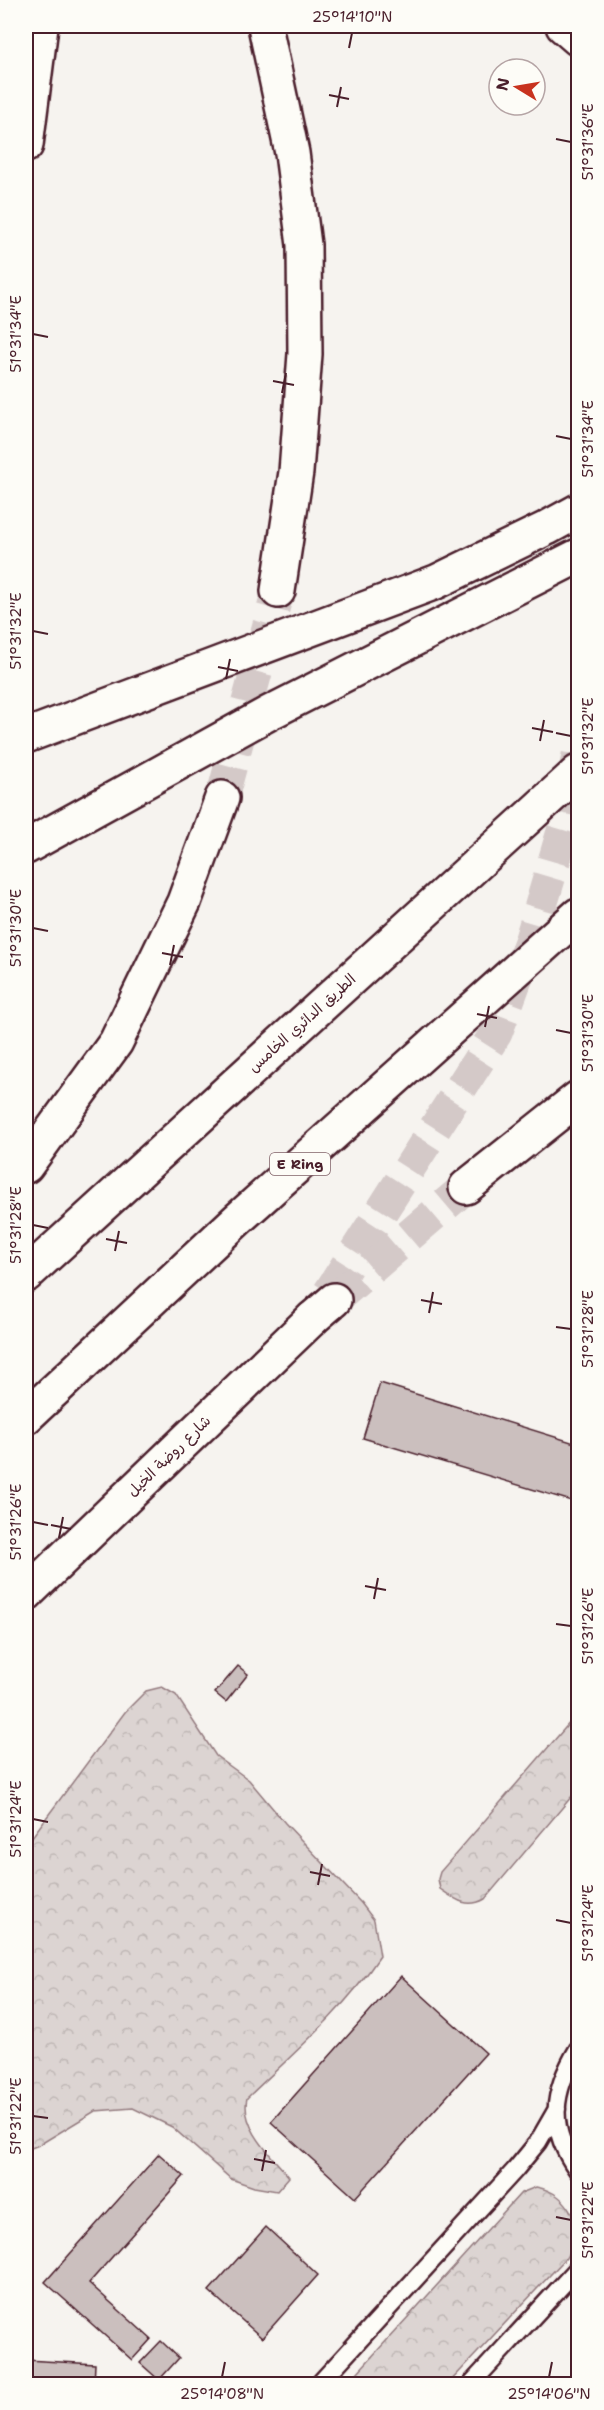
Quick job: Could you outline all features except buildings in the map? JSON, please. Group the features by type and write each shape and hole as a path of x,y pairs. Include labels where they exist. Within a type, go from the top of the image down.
{"main road":[{"path":"26,145 41,26"},
{"path":"265,26 292,153 304,245 305,354 296,472 278,591"},
{"path":"563,26 579,39"},
{"path":"26,736 436,582 579,511"},
{"path":"26,847 269,713 579,556"},
{"name":"الطريق الدائري الخامس","path":"26,1275 579,772"},
{"path":"26,1166 116,1042 184,902 222,798"},
{"name":"E Ring","path":"26,1417 238,1219 579,915"},
{"path":"466,1187 579,1098"},
{"name":"شارع روضة الخيل","path":"26,1594 323,1309"}],"lane":[{"path":"579,2049 564,2072 557,2100 558,2129 568,2156 579,2171"},
{"path":"319,2385 515,2170 538,2142 557,2109"},
{"path":"471,2385 579,2268"}],"green space":[{"path":"162,1687 176,1695 216,1756 249,1780 374,1920 380,1956 366,1976 300,2048 247,2098 248,2120 253,2130 259,2141 289,2177 277,2191 254,2187 231,2179 172,2127 133,2108 95,2111 39,2145 26,2150 26,1845 125,1712 146,1691"},
{"path":"578,1713 578,1789 485,1899 473,1903 462,1902 440,1889 438,1879 440,1872"},
{"path":"536,2187 559,2197 572,2214 574,2235 572,2247 566,2258 448,2384 347,2384 521,2193"}],"tunnel":[{"path":"222,798 278,591"},
{"path":"329,1293 496,1033 531,939 564,828 578,755"},
{"path":"334,1300 466,1187"}]}
